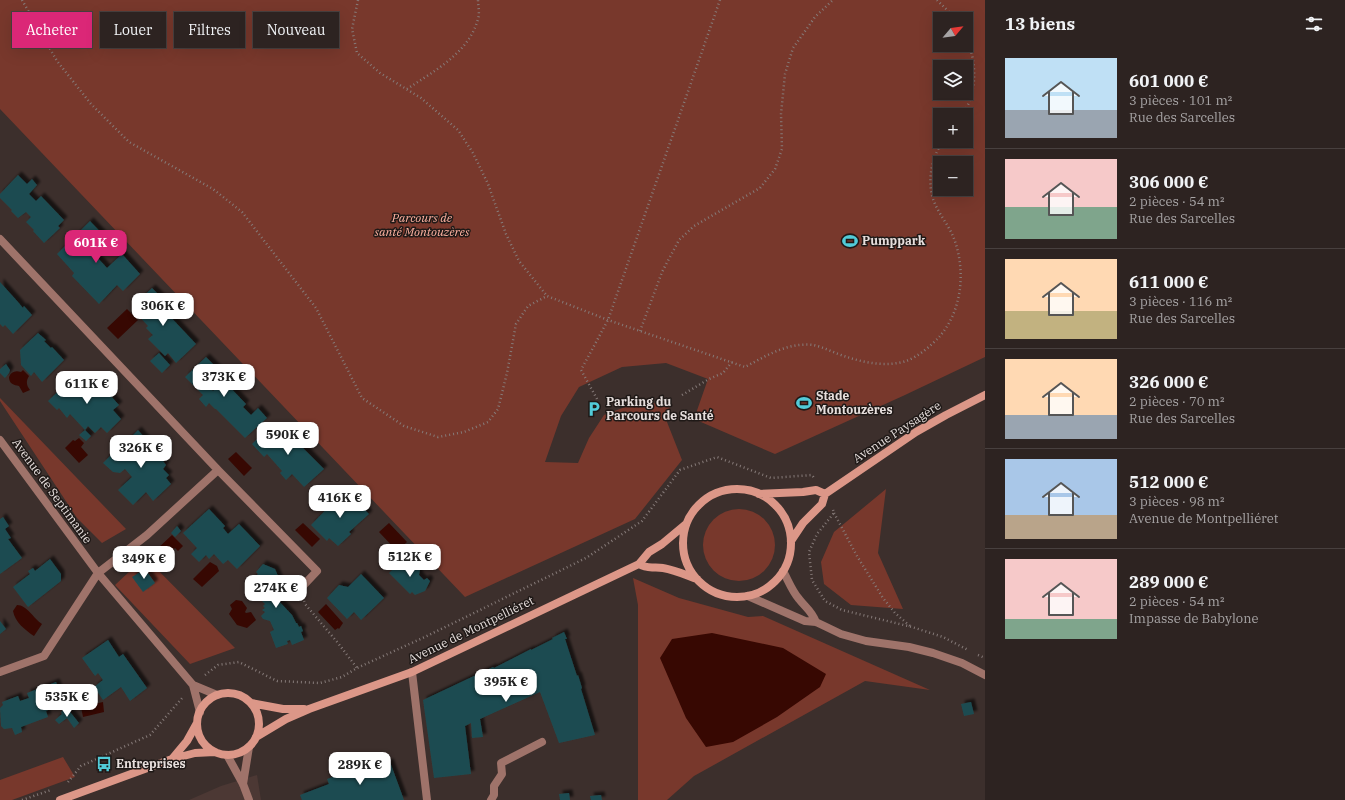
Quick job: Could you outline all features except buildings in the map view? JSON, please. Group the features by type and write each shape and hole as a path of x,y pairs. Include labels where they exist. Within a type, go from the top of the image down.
{"street":[{"path":"0,239 218,470 317,571 300,590"},
{"name":"Avenue Paysagère","path":"791,540 803,523 822,504 825,494 916,432 985,395"},
{"name":"Avenue de Septimanie","path":"0,440 98,573 193,685 200,712"},
{"path":"0,672 44,656 98,573 148,535 218,470"},
{"path":"730,490 744,490 758,494 771,502 781,512 788,526 791,540 789,556 783,571 774,582 762,591 748,596 734,597 720,595 707,588 697,579 688,567 684,553 683,538 686,524 693,511 703,501 716,493 730,490"},
{"path":"758,494 816,490 825,494"},
{"name":"Avenue de Montpelliéret","path":"256,737 286,719 309,709 412,672 639,564 649,552 662,544 686,524"},
{"path":"639,564 646,568 661,568 676,571 697,579"},
{"path":"783,571 798,598 813,613 816,622"},
{"path":"748,596 804,621 816,622 841,634 866,641 909,647 933,653 962,663 985,675"},
{"path":"412,672 427,800"},
{"name":"Avenue de Septimanie","path":"193,685 217,695"},
{"path":"243,784 249,747 256,737 259,728 256,710 244,697 226,693 217,695 204,705 200,712 198,723 202,741 208,748 227,755 235,754 249,747"},
{"name":"Avenue de Montpelliéret","path":"251,703 283,709 309,709"},
{"path":"172,759 187,741 198,723"},
{"path":"491,800 494,795 494,786 502,774 501,763 542,742"},
{"path":"60,800 172,759 195,753 216,752"},
{"path":"227,755 243,784 249,800"}],"path":[{"path":"22,0 57,61 91,104 129,142 213,189 242,212 316,308 362,398 404,426 438,438 464,432 488,422 498,409 507,373 516,324 528,306 547,296"},
{"path":"358,0 352,29 357,53 380,73 421,98 458,130 473,153 488,184 506,234 519,261 547,296 608,320 745,367 775,352 795,345 814,345 848,358 884,365 907,361 931,346 946,328 958,303 960,277 959,256 952,236 934,203 930,184 932,164 940,148"},
{"path":"407,89 447,62 468,41 479,18 478,0"},
{"path":"597,399 581,370 608,320 720,0"},
{"path":"640,331 662,272 679,240 694,226 760,188 775,170 782,149 781,114 785,74 793,48 815,17 833,0"},
{"path":"937,0 949,12"},
{"path":"967,108 974,84 972,52"},
{"path":"682,396 709,379 723,373 732,362"},
{"path":"834,513 856,556 883,598 895,613 912,627"},
{"path":"300,590 305,604 357,668"},
{"path":"66,784 81,766 150,735 193,685"},
{"path":"22,800 51,789"}],"shaded area":[{"path":"127,309 138,320 118,339 107,328"},
{"path":"23,370 29,376 27,383 30,390 23,393 19,386 11,383 9,377 14,372 21,372"},
{"path":"79,438 84,443 81,447 88,455 79,463 65,448 73,440 75,441"},
{"path":"236,452 252,468 244,476 228,459"},
{"path":"303,523 320,539 312,547 295,530"},
{"path":"389,523 407,542 397,551 379,532"},
{"path":"172,535 183,546 178,551 175,548 166,557 157,549"},
{"path":"210,562 217,566 219,571 202,587 193,579"},
{"path":"236,600 242,601 247,608 245,612 251,612 256,620 247,628 237,625 229,614 232,609 230,605"},
{"path":"326,604 343,623 339,629 338,628 335,630 318,612"},
{"path":"17,605 27,609 42,624 34,636 16,619 13,611"},
{"path":"712,633 783,648 826,674 820,687 777,717 733,742 706,747 686,718 660,658 672,639"},
{"path":"103,702 104,712 83,717 81,707"},
{"path":"257,775 261,800 189,800 221,786"}],"green space":[{"name":"Parcours de santé Montouzères","path":"0,0 985,0 985,357 775,454 694,419 708,379 666,363 622,367 579,387 561,416 545,462 578,463 589,438 604,415 633,404 669,403 670,413 667,422 682,460 635,519 465,597 0,109"},
{"path":"0,398 126,529 102,543 77,518 0,401"},
{"path":"886,489 878,553 903,609 851,605 824,584 821,562 834,532"},
{"path":"739,509 759,515 769,525 775,545 769,565 759,575 739,581 719,575 709,565 703,545 709,525 719,515"},
{"path":"145,557 235,648 190,664 115,585"},
{"path":"633,578 679,598 748,617 763,616 930,690 865,681 694,776 667,800 638,800 638,605"},
{"path":"63,757 75,777 12,800 0,800 0,780"}],"place":[{"name":"Pumppark","path":"850,241"},
{"name":"Stade Montouzères","path":"804,403"},
{"name":"Parking du Parcours de Santé","path":"594,409"},
{"name":"Entreprises","path":"104,764"}]}
